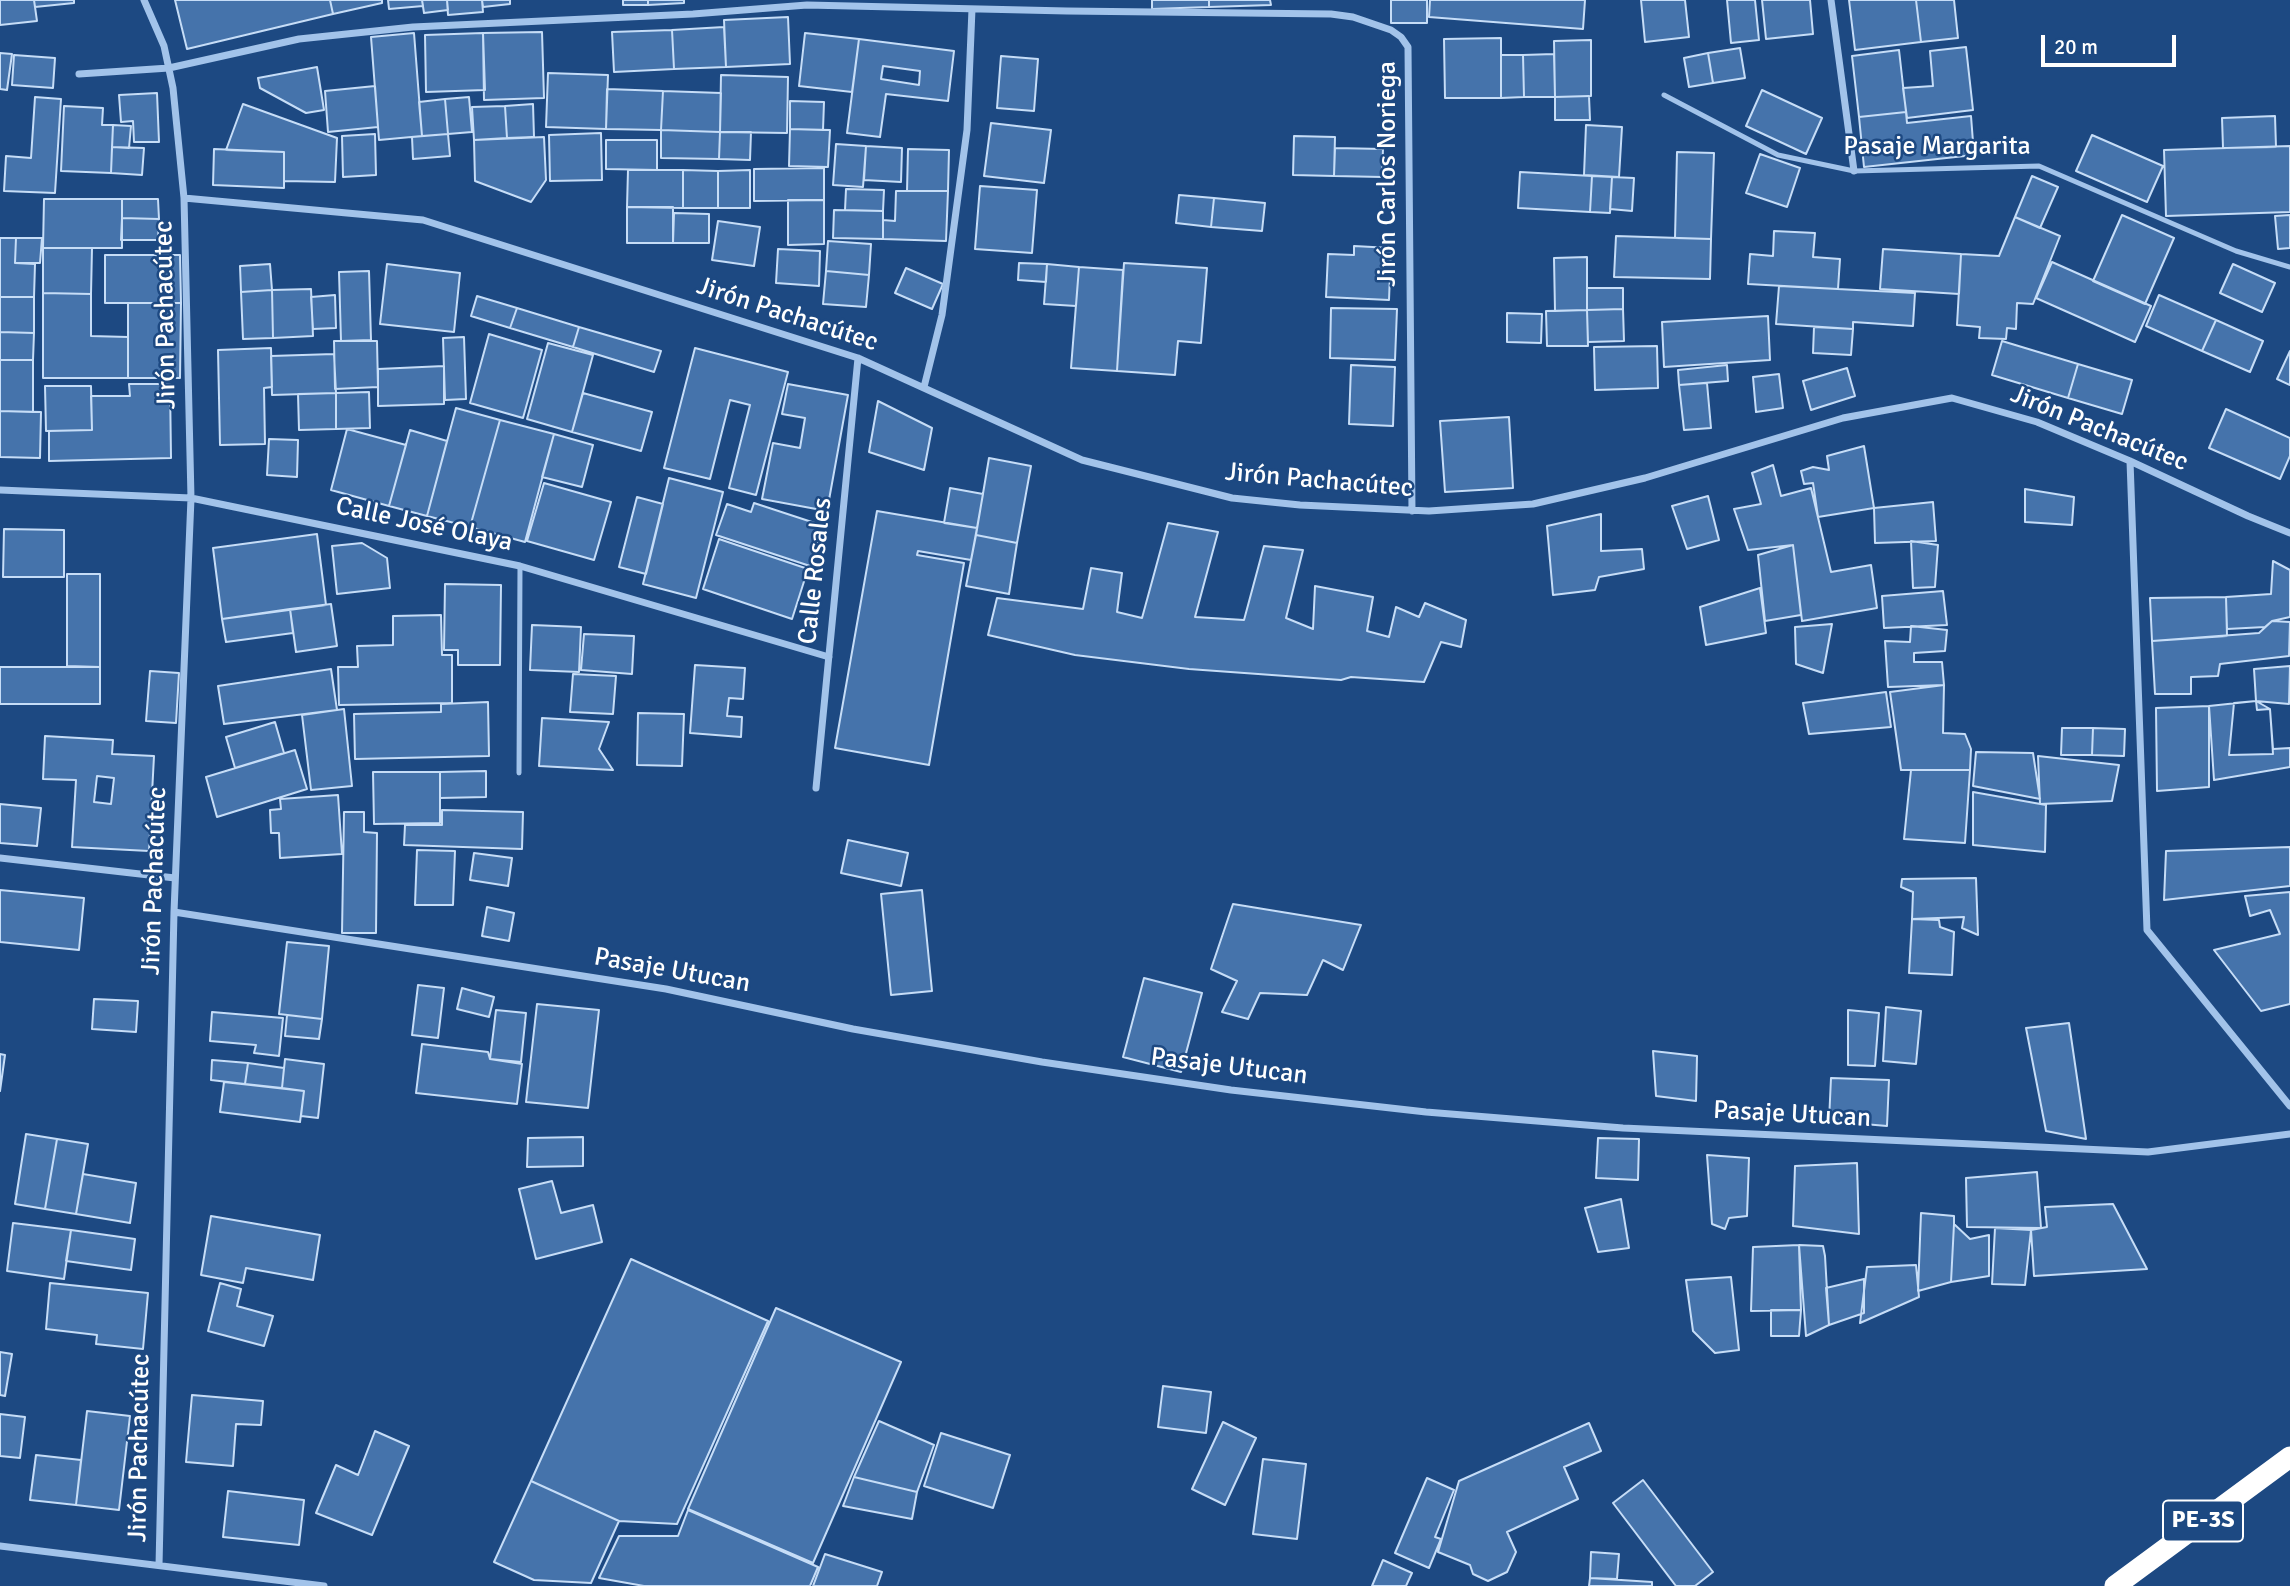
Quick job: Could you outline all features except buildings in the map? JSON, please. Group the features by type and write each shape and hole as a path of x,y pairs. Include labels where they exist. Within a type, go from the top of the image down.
{"highway":[{"name":"PE-3S","path":"2115,1586 2290,1457"}],"street":[{"name":"Jirón Pachacútec","path":"144,0 164,46 169,68 184,198 191,498 174,912 159,1565"},
{"path":"1831,0 1854,171"},
{"name":"Jirón Carlos Noriega","path":"79,74 169,68 299,38 413,27 693,14 807,5 1331,14 1374,24 1401,37 1408,47 1412,511"},
{"path":"924,387 942,315 967,130 972,9"},
{"name":"Jirón Pachacútec","path":"184,198 423,220 858,358 1082,460 1232,498 1412,511 1533,504 1645,478 1843,418 1952,398 2037,422 2290,533"},
{"name":"Calle Rosales","path":"816,788 858,358"},
{"path":"2130,461 2147,930 2290,1106"},
{"name":"Calle José Olaya","path":"0,491 191,498 520,566 829,657"},
{"path":"0,858 176,878"},
{"name":"Pasaje Utucan","path":"174,912 666,989 853,1029 1042,1062 1231,1090 1426,1112 1623,1128 2148,1152 2290,1134"},
{"path":"0,1546 324,1586"}],"lane":[{"name":"Pasaje Margarita","path":"1664,95 1778,155 1854,171 2039,166 2236,251 2290,267"},
{"path":"519,773 520,566"}]}
